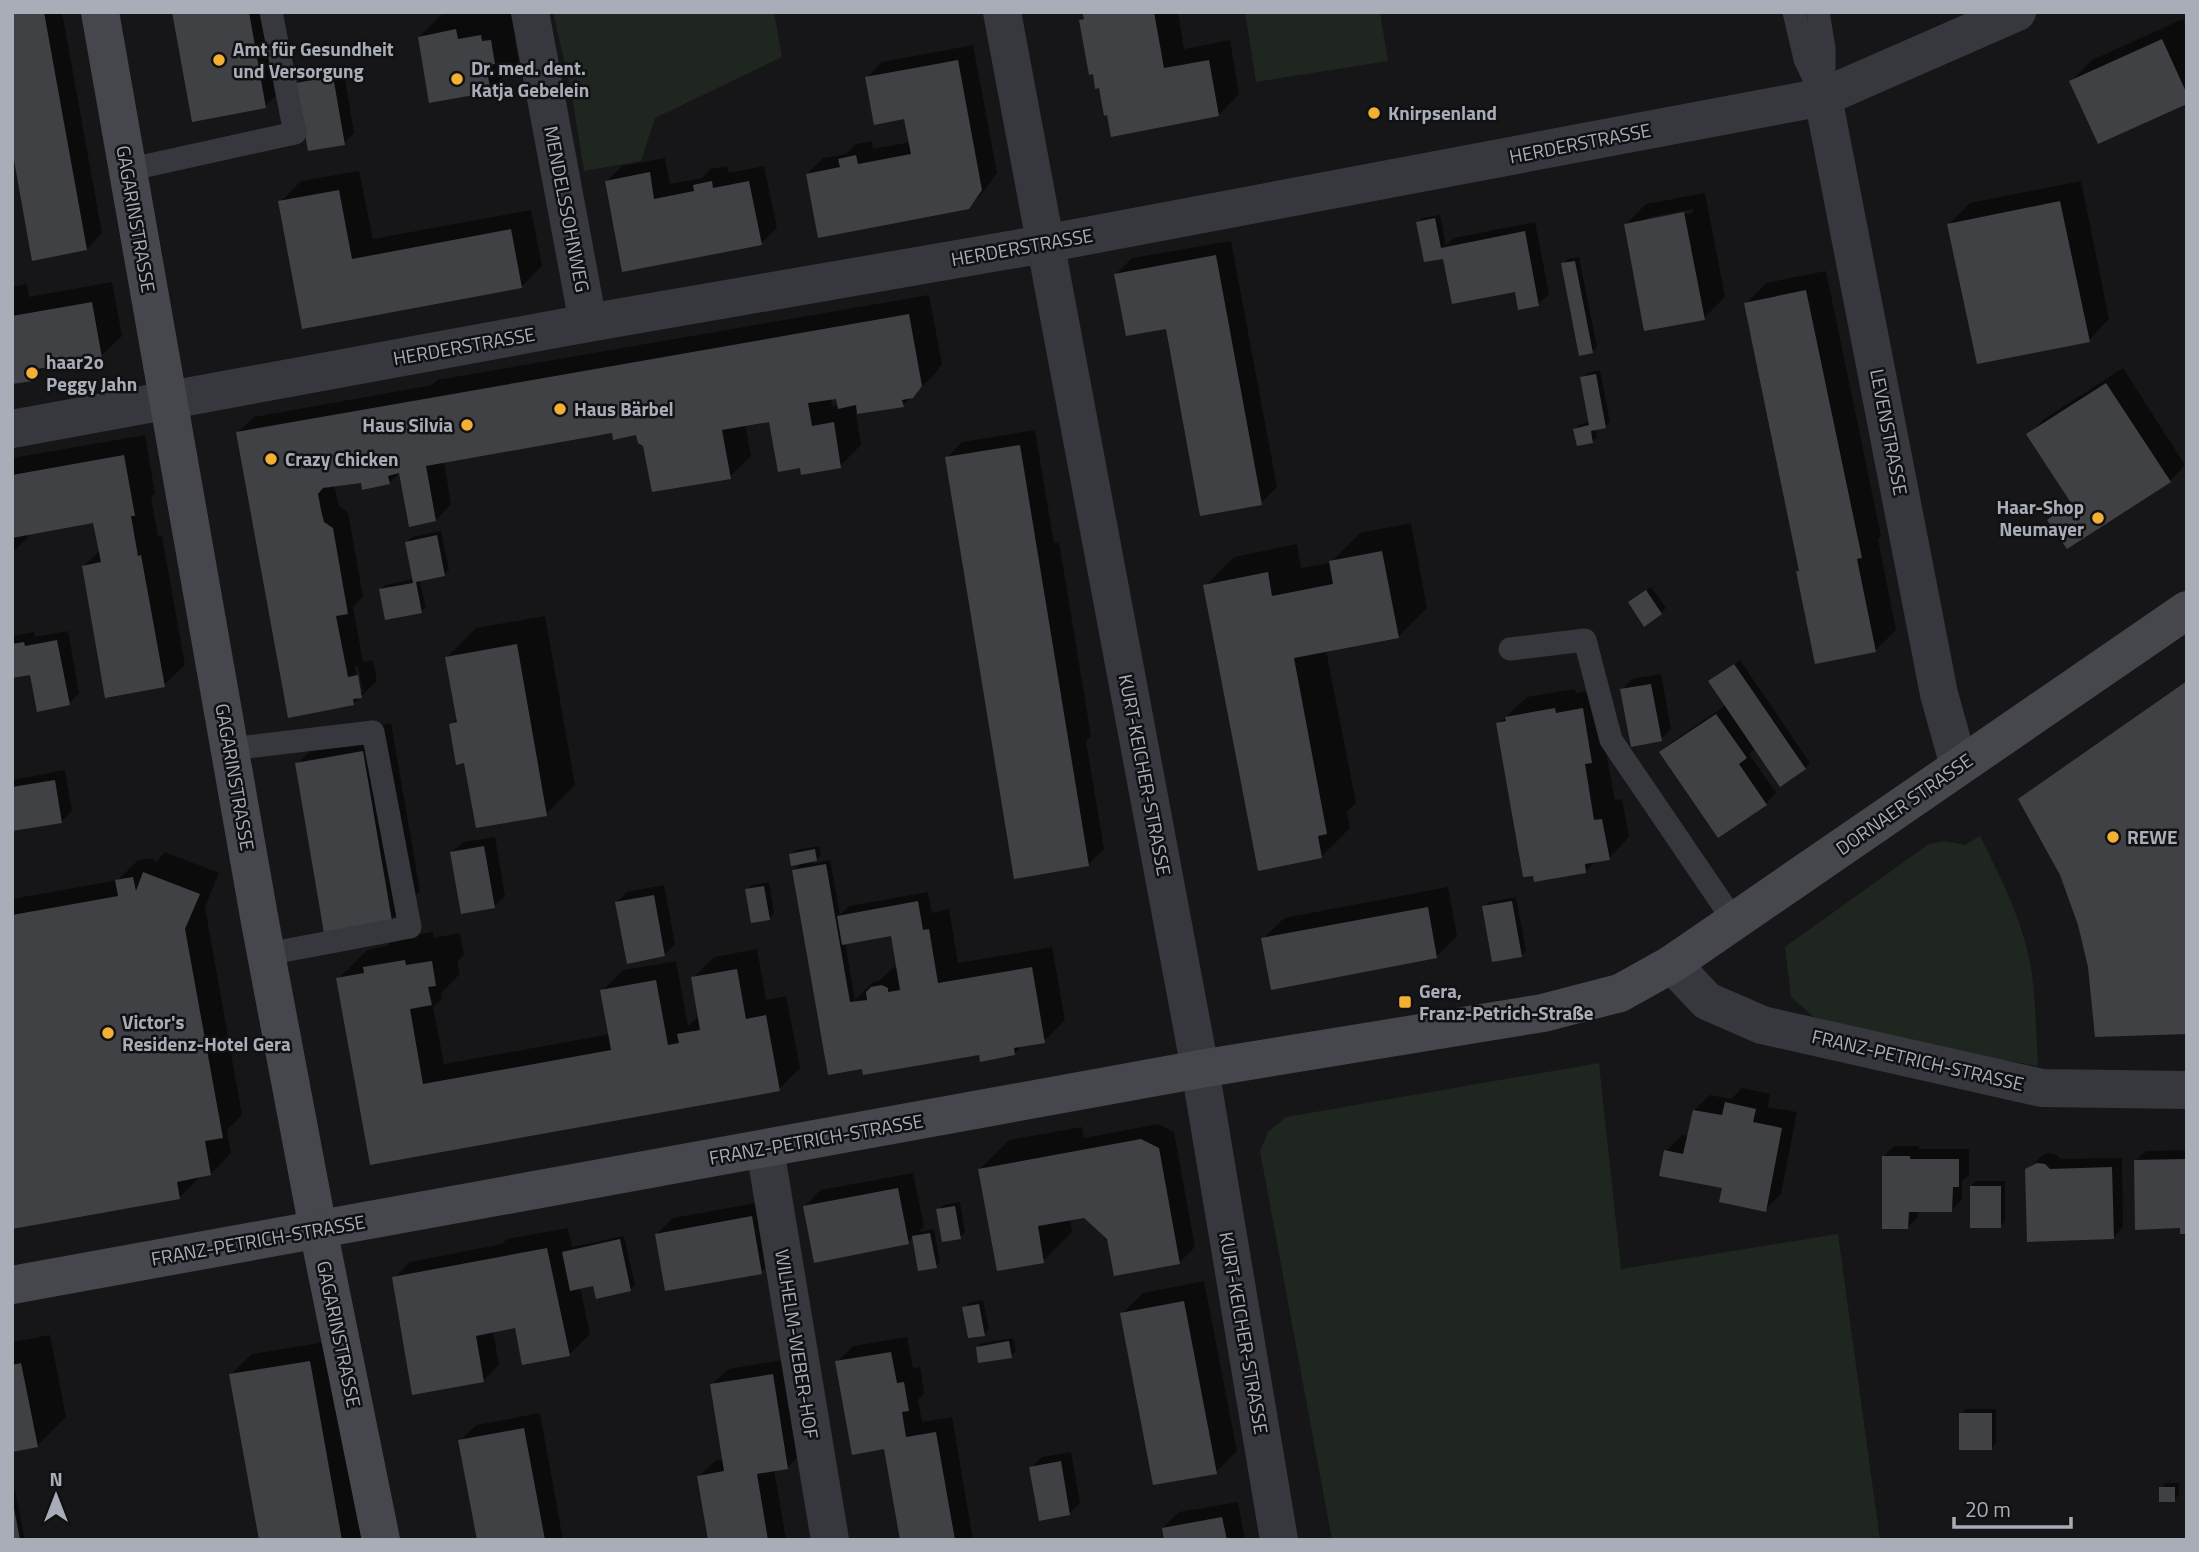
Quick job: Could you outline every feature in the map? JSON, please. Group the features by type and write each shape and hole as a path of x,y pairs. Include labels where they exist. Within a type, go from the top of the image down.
{"street":[{"name":"GAGARINSTRASSE","path":"100,12 229,749 318,1229 381,1540"},
{"name":"MENDELSSOHNWEG","path":"530,12 588,323"},
{"name":"KURT-KEICHER-STRASSE","path":"1002,12 1200,1069 1279,1540"},
{"name":"HERDERSTRASSE","path":"12,429 588,323 1044,244 1824,97 2017,12"},
{"name":"LEVENSTRASSE","path":"1824,97 1939,694 1959,766"},
{"name":"DORNAER STRASSE","path":"1620,993 1672,964 2187,610"},
{"name":"FRANZ-PETRICH-STRASSE","path":"1672,964 1707,1000 1762,1025 2042,1088 2187,1090"},
{"name":"FRANZ-PETRICH-STRASSE","path":"12,1285 1200,1069 1543,1013 1620,993"},
{"name":"WILHELM-WEBER-HOF","path":"765,1149 830,1540"}],"lane":[{"path":"127,170 295,133 271,12"},
{"path":"1794,12 1805,59 1824,97"},
{"path":"1818,12 1824,48 1824,97"},
{"path":"1510,649 1585,640 1611,740 1734,921"},
{"path":"229,749 373,732 410,927 267,954"}],"shaded area":[{"path":"553,12 774,12 782,57 655,118 641,161 584,171 571,90"},
{"path":"1245,12 1380,12 1388,61 1256,82"},
{"path":"1980,836 2009,897 2026,945 2034,988 2038,1066 1942,1050 1814,1017 1791,997 1785,947 1929,844 1945,841 1965,845"},
{"path":"1599,1063 1621,1269 1838,1234 1880,1540 1332,1540 1260,1151 1268,1132 1286,1117"}],"building":[{"path":"12,12 44,12 87,250 32,261 12,149"},
{"name":"Amt für Gesundheit und Versorgung","path":"172,12 249,12 266,108 192,122"},
{"path":"1082,12 1154,12 1164,68 1209,60 1219,116 1111,137 1099,88 1095,89 1093,74 1089,75 1079,20 1084,19"},
{"name":"Dr. med. dent. Katja Gebelein","path":"456,29 458,39 481,35 482,41 491,40 495,64 486,66 491,92 429,103 418,37"},
{"path":"2162,39 2187,94 2187,104 2098,144 2069,81"},
{"path":"958,60 982,190 969,209 818,238 806,174 840,167 838,159 856,155 858,164 911,154 904,119 874,125 865,77"},
{"path":"333,76 345,145 308,151 296,83"},
{"path":"650,172 654,199 694,191 693,185 712,181 713,188 749,181 762,245 622,272 605,181"},
{"path":"339,190 352,259 511,229 522,288 302,329 278,201"},
{"path":"2060,201 2090,342 1977,364 1947,224"},
{"path":"1684,212 1705,320 1644,331 1624,224"},
{"path":"1435,218 1441,248 1525,231 1539,306 1518,310 1515,292 1452,304 1443,259 1424,262 1416,222"},
{"path":"1216,255 1262,505 1200,516 1166,329 1126,336 1114,274"},
{"path":"1575,261 1593,353 1579,356 1561,263"},
{"path":"1806,290 1862,558 1857,559 1876,652 1815,664 1796,571 1799,571 1744,303"},
{"path":"92,302 102,358 31,370 33,381 12,384 12,316"},
{"path":"909,314 922,386 913,398 902,400 904,407 857,414 856,405 838,409 836,399 808,403 812,426 834,422 841,468 801,475 800,468 778,472 769,422 722,430 731,479 652,492 643,446 638,443 636,435 613,440 612,433 426,466 436,521 409,527 399,473 388,476 390,484 362,490 361,483 323,488 318,494 321,510 324,522 333,528 348,614 336,616 348,677 358,675 362,698 353,699 354,705 288,718 236,432"},
{"path":"1596,374 1606,428 1591,431 1593,443 1577,446 1573,429 1589,425 1580,377"},
{"path":"2106,383 2171,482 2067,549 2047,520 2071,503 2026,434"},
{"path":"1020,445 1089,866 1014,879 945,457"},
{"path":"124,455 135,516 131,516 138,556 141,555 165,687 105,698 82,566 101,562 93,523 12,538 12,475"},
{"path":"437,535 445,576 416,582 422,613 385,620 379,589 413,583 405,542"},
{"path":"1382,551 1399,638 1294,658 1327,834 1318,836 1322,858 1258,871 1203,585 1268,572 1272,596 1333,584 1329,561"},
{"path":"1646,590 1662,614 1644,627 1628,602"},
{"path":"57,640 70,705 37,712 30,675 12,678 12,644 24,642 25,646"},
{"path":"517,644 547,816 476,828 464,763 456,765 449,724 457,722 445,657"},
{"path":"1734,664 1806,769 1780,787 1708,681"},
{"name":"REWE","path":"2187,681 2187,1034 2095,1037 2088,967 2078,925 2060,875 2018,799"},
{"path":"1651,684 1662,741 1631,747 1620,689"},
{"path":"1555,708 1556,713 1583,708 1592,763 1585,764 1594,820 1602,819 1610,860 1585,864 1586,873 1534,882 1533,876 1523,877 1496,723 1506,721 1505,717"},
{"path":"1716,714 1747,758 1739,764 1767,805 1718,838 1659,752"},
{"path":"363,751 392,921 324,933 295,763"},
{"path":"55,780 62,823 12,831 12,787"},
{"path":"484,846 495,908 461,914 450,852"},
{"path":"815,849 817,861 791,866 789,854"},
{"path":"826,864 850,1002 867,1000 866,992 871,987 882,985 888,988 888,992 900,990 891,936 842,945 837,916 918,901 923,930 929,929 938,983 1032,967 1045,1043 1014,1048 1015,1055 980,1062 979,1055 863,1075 862,1069 828,1075 792,870"},
{"name":"Victor's Residenz-Hotel Gera","path":"143,872 200,894 185,929 223,1138 205,1141 211,1175 177,1182 180,1199 12,1229 12,915 118,896 115,880 133,877 136,891"},
{"path":"764,886 770,920 751,923 745,889"},
{"path":"654,895 665,956 627,964 615,902"},
{"path":"1512,901 1522,957 1492,962 1482,906"},
{"path":"1428,907 1437,958 1271,990 1261,938"},
{"path":"405,960 406,965 432,961 436,986 428,987 432,1005 410,1009 423,1084 611,1050 600,990 656,980 668,1045 679,1043 677,1034 700,1030 691,977 737,969 746,1019 766,1015 780,1091 370,1165 336,978 364,973 363,967"},
{"path":"1725,1102 1756,1109 1753,1122 1782,1128 1766,1212 1719,1202 1722,1188 1659,1176 1664,1150 1683,1154 1693,1110 1722,1115"},
{"path":"1141,1139 1159,1148 1180,1264 1114,1276 1107,1239 1084,1218 1038,1226 1044,1263 997,1271 978,1169"},
{"path":"1882,1156 1959,1159 1959,1187 1953,1187 1952,1212 1909,1212 1908,1229 1882,1229"},
{"path":"2187,1159 2187,1234 2180,1234 2180,1228 2135,1230 2134,1160"},
{"path":"2037,1163 2045,1164 2050,1169 2112,1167 2114,1239 2027,1242 2025,1169"},
{"path":"1970,1186 2001,1186 2001,1228 1970,1228"},
{"path":"898,1188 909,1244 814,1263 803,1206"},
{"path":"955,1206 961,1239 942,1242 936,1209"},
{"path":"752,1216 762,1274 665,1291 655,1234"},
{"path":"930,1233 937,1268 918,1271 912,1236"},
{"path":"620,1239 631,1291 596,1299 593,1286 570,1291 562,1252"},
{"path":"547,1248 570,1356 522,1365 515,1328 476,1336 484,1382 412,1395 392,1277"},
{"path":"1184,1301 1217,1474 1153,1485 1120,1313"},
{"path":"979,1304 985,1336 968,1338 962,1307"},
{"path":"1009,1341 1012,1358 978,1363 976,1347"},
{"path":"891,1352 897,1383 904,1382 909,1411 902,1412 906,1437 936,1432 955,1540 900,1540 884,1449 852,1455 835,1361"},
{"path":"310,1361 342,1540 259,1540 229,1374"},
{"path":"21,1363 38,1447 12,1452 12,1365"},
{"path":"773,1374 788,1469 757,1474 768,1540 708,1540 697,1476 724,1471 710,1384"},
{"path":"1959,1413 1992,1413 1992,1450 1959,1450"},
{"path":"524,1428 545,1540 477,1540 458,1440"},
{"path":"1061,1461 1070,1515 1039,1521 1029,1467"},
{"path":"2159,1487 2175,1487 2175,1502 2159,1502"},
{"path":"14,1508 20,1540 12,1540"},
{"path":"1222,1517 1227,1540 1164,1540 1162,1528"}],"place":[{"name":"Amt für Gesundheit und Versorgung","path":"219,60"},
{"name":"Dr. med. dent. Katja Gebelein","path":"457,79"},
{"name":"Knirpsenland","path":"1374,113"},
{"name":"haar2o Peggy Jahn","path":"32,373"},
{"name":"Haus Bärbel","path":"560,409"},
{"name":"Haus Silvia","path":"467,425"},
{"name":"Crazy Chicken","path":"271,459"},
{"name":"Haar-Shop Neumayer","path":"2098,518"},
{"name":"REWE","path":"2113,837"},
{"name":"Gera, Franz-Petrich-Straße","path":"1405,1002"},
{"name":"Victor's Residenz-Hotel Gera","path":"108,1033"}]}
